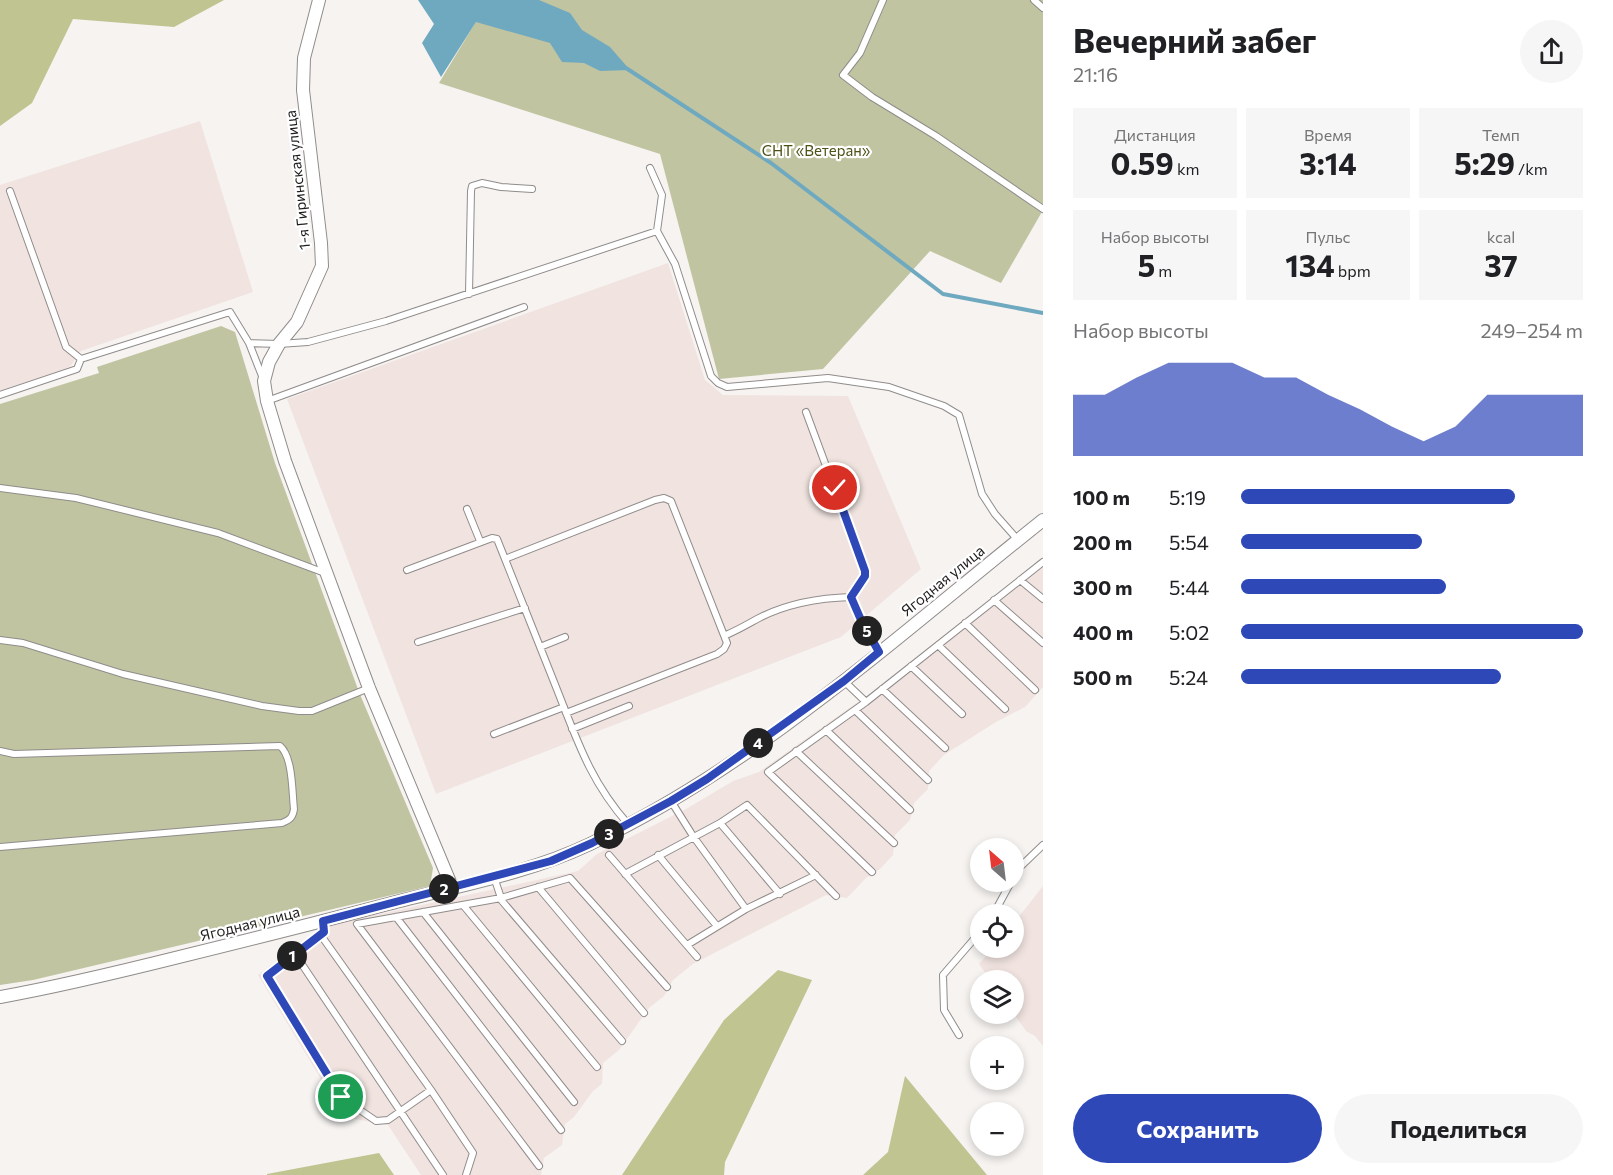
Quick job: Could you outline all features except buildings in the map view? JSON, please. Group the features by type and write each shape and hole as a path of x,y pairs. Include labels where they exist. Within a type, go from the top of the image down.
{"street":[{"name":"1-я Гиринская улица","path":"264,381 269,362 279,344 297,321 322,266 303,90 303,58 320,0"},
{"path":"264,381 267,401 285,461 325,573 369,688 452,887"},
{"name":"Ягодная улица","path":"0,997 119,972 494,877 551,861 592,843 671,801 727,765 844,681 1043,520"}],"lane":[{"path":"883,0 860,53 843,75 872,97 936,136 1043,209"},
{"path":"1035,0 1043,8"},
{"path":"650,168 662,195 657,231 675,264 711,376 718,383 727,387 828,378 889,387 944,406 959,415 982,494 995,514 1018,540"},
{"path":"469,294 472,186 482,183 532,189"},
{"path":"10,191 66,347 81,358"},
{"path":"249,343 308,342 375,324 657,231"},
{"path":"267,401 524,308"},
{"path":"81,358 230,312 249,343 264,381"},
{"path":"0,395 77,369 81,358"},
{"path":"806,412 865,571 865,576 851,597"},
{"path":"0,488 76,498 218,533 325,573"},
{"path":"494,735 717,654 727,643 726,635 676,509 671,501 664,498 505,559"},
{"path":"467,509 480,542"},
{"path":"407,570 480,542 492,538 496,540 588,767 609,803 628,824"},
{"path":"872,872 768,772 866,702 1043,562"},
{"path":"1020,580 1043,599"},
{"path":"726,635 744,628 758,618 791,605 820,598 851,597"},
{"path":"851,597 879,652"},
{"path":"994,600 1043,643"},
{"path":"418,642 525,608"},
{"path":"965,624 1035,690"},
{"path":"540,647 565,637"},
{"path":"0,640 23,643 123,674 262,706 299,711 312,711 369,688"},
{"path":"938,645 1005,709"},
{"path":"911,666 962,714"},
{"path":"844,681 866,702"},
{"path":"882,689 945,748"},
{"path":"572,729 629,706"},
{"path":"855,710 928,780"},
{"path":"826,730 910,810"},
{"path":"0,751 14,754 280,746 285,750 288,759 294,809 293,816 282,823 0,847"},
{"path":"796,752 894,843"},
{"path":"671,801 693,836 746,909"},
{"path":"625,873 720,823 747,805 836,896"},
{"path":"720,823 780,894"},
{"path":"1024,863 1043,845"},
{"path":"609,855 697,957"},
{"path":"658,855 717,926"},
{"path":"687,945 746,909 816,875"},
{"path":"494,877 501,898 622,1041"},
{"path":"539,1166 357,924 501,898 570,878 667,987"},
{"path":"538,887 644,1014"},
{"path":"463,905 597,1067"},
{"path":"423,912 574,1102"},
{"path":"396,917 561,1130"},
{"path":"323,921 324,932 267,976 341,1097 376,1121 388,1120 431,1090"},
{"path":"320,934 473,1153 466,1175"},
{"path":"959,1035 944,1010 943,975 970,944"},
{"path":"295,954 443,1175"}],"shaded area":[{"path":"200,121 253,292 81,351 70,367 0,391 0,185"},
{"path":"668,263 705,380 723,395 848,396 921,569 841,637 436,794 287,399"},
{"path":"1043,558 1043,687 1025,707 996,722 944,755 929,771 928,789 914,803 910,820 895,835 893,855 847,898 826,895 693,964 673,980 664,996 649,1008 619,1050 603,1063 602,1084 593,1091 574,1117 565,1124 562,1145 544,1158 541,1175 421,1175 388,1125 344,1117 258,975 316,931 348,921 578,871 597,854 686,809 733,781 759,772 869,694"},
{"path":"1043,886 1043,1046 1021,1024 1024,1024 1024,970 983,970 979,964 984,958 1024,958 1024,910"}],"green space":[{"path":"0,0 224,0 174,27 73,19 32,103 0,126"},
{"name":"СНТ «Ветеран»","path":"489,0 1043,0 1043,210 1001,283 930,251 823,369 719,379 660,154 439,83"},
{"path":"221,326 235,332 275,463 359,692 433,868 430,886 33,980 0,985 0,404 99,373 97,367"},
{"path":"778,970 812,980 725,1162 724,1175 622,1175 724,1020"},
{"path":"905,1076 987,1175 863,1175 888,1152"},
{"path":"379,1153 394,1175 267,1175 267,1174"}],"water":[{"path":"418,0 539,0 570,13 582,30 610,47 630,70 600,71 584,63 562,62 550,43 476,22 441,77 422,43 434,24"}],"waterway":[{"path":"626,68 771,163 943,294 1043,313"}],"route":[{"path":"341,1097 267,976 324,932 323,921 551,861 592,843 707,779 844,681 879,652 851,597 865,576 865,571 835,488"}]}
